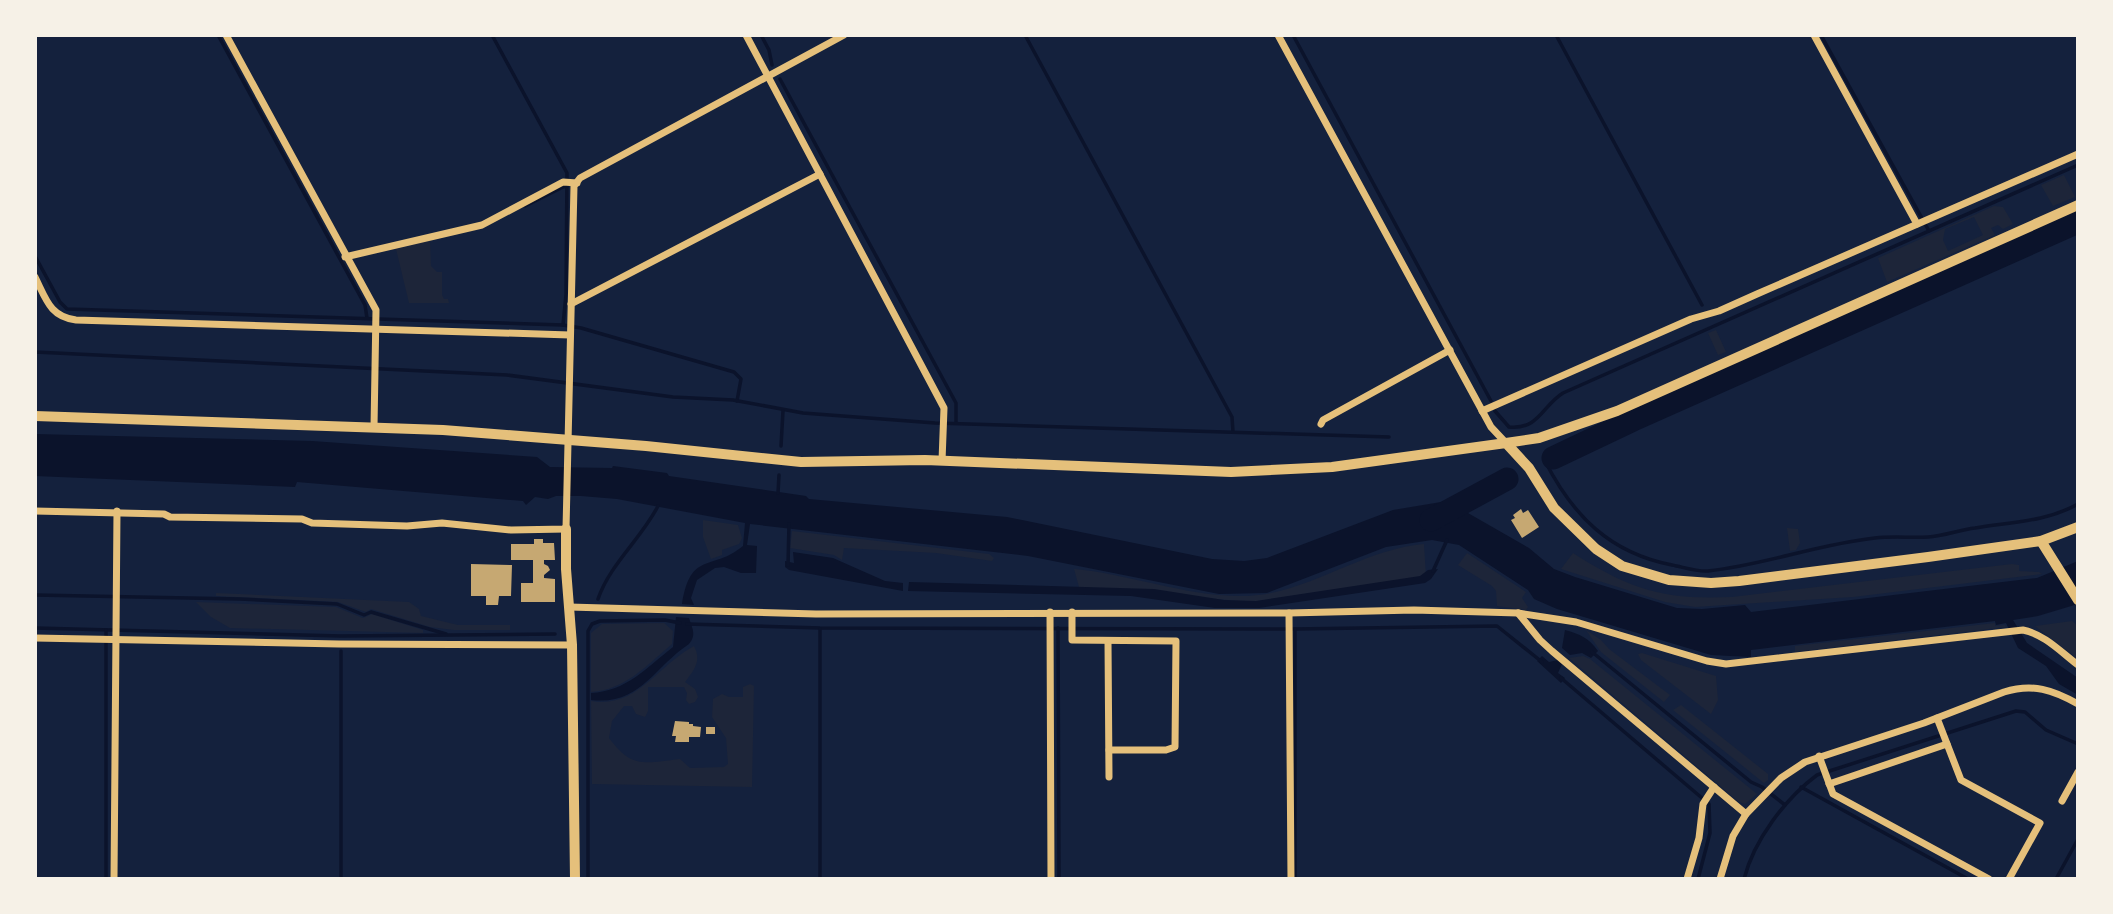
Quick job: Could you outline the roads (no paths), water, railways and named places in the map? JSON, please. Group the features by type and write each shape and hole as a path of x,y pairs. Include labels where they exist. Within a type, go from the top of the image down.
{"main road":[{"path":"35,416 443,430 569,439 801,462 942,461 1231,472 1332,467 1506,443 1529,468 1554,508 1596,549 1622,566 1669,580 1711,583 2041,541 2078,527"}],"street":[{"path":"226,35 345,257 376,321 374,427"},
{"path":"746,35 944,408 942,461"},
{"path":"345,257 482,225 580,178 844,35"},
{"path":"1279,35 1482,411 1491,427 1506,443 1539,438 1617,411 2078,205"},
{"path":"1814,35 1920,222"},
{"path":"1482,411 2078,154"},
{"path":"571,304 820,174"},
{"path":"570,182 574,186 566,529 572,645 575,879"},
{"path":"35,277 54,312 66,319 376,321 570,333"},
{"path":"1321,424 1323,420 1450,350"},
{"path":"35,511 117,511 164,513 170,517 302,519 312,523 407,526 442,523 512,530 566,529"},
{"path":"114,879 110,638 115,625 117,511"},
{"path":"2041,541 2078,600"},
{"path":"569,607 816,614 1414,610 1518,613 1576,622 1707,662 1726,664 2023,630 2042,637 2078,664"},
{"path":"1050,612 1051,879"},
{"path":"1072,612 1072,640 1176,641 1174,747 1166,750 1109,750"},
{"path":"1289,612 1291,879"},
{"path":"1518,613 1540,640 1746,814"},
{"path":"35,638 572,645"},
{"path":"1108,641 1109,777"},
{"path":"1720,879 1733,836 1746,814 1792,769 1819,756 1937,718 1994,695 2027,687 2050,690 2078,704"},
{"path":"1937,718 1961,780 2040,823 2009,879"},
{"path":"1829,783 1946,743"},
{"path":"1819,756 1833,794 1989,879"},
{"path":"2062,802 2078,772"},
{"path":"1688,879 1699,838 1705,800 1714,786"}],"waterway":[{"path":"218,35 365,305 367,318"},
{"path":"492,35 567,173 566,295 563,325"},
{"path":"761,35 769,50 772,65"},
{"path":"1025,35 1232,417 1233,432"},
{"path":"1293,35 1491,401"},
{"path":"1556,35 1702,305"},
{"path":"1821,35 1929,231"},
{"path":"780,79 956,403 956,423"},
{"path":"1495,411 1509,427 1527,425 1563,393 2078,165"},
{"path":"525,206 567,186"},
{"path":"1553,458 2078,222"},
{"path":"35,256 60,302 67,309 563,325 734,372 741,379 737,401"},
{"path":"35,352 507,375 673,397 733,400 803,413 935,423 1389,437"},
{"path":"781,446 783,411"},
{"path":"1545,461 1581,515 1612,541 1650,559 1699,571 1750,564 1854,541 1882,537 1934,536 2028,520 2078,504"},
{"path":"778,493 779,475"},
{"path":"1431,520 1507,479"},
{"path":"598,599 610,574 658,506"},
{"path":"788,565 789,524"},
{"path":"1433,571 1447,540"},
{"path":"35,595 240,599 337,604 364,615 371,612 446,634"},
{"path":"588,879 588,631 592,624 600,621 665,620 680,623"},
{"path":"687,624 820,628 1295,629 1497,626 1542,662"},
{"path":"35,628 341,636 555,634"},
{"path":"1058,628 1059,879"},
{"path":"820,629 820,879"},
{"path":"1295,629 1295,879"},
{"path":"106,630 106,879"},
{"path":"341,651 341,879"},
{"path":"1592,652 1751,782 1785,805"},
{"path":"1561,678 1709,804 1710,833 1698,879"},
{"path":"1744,879 1755,850 1772,821 1793,796 1817,775 2016,711 2025,712 2046,730 2078,744"},
{"path":"1801,787 1968,879"},
{"path":"2056,879 2078,839"}]}
